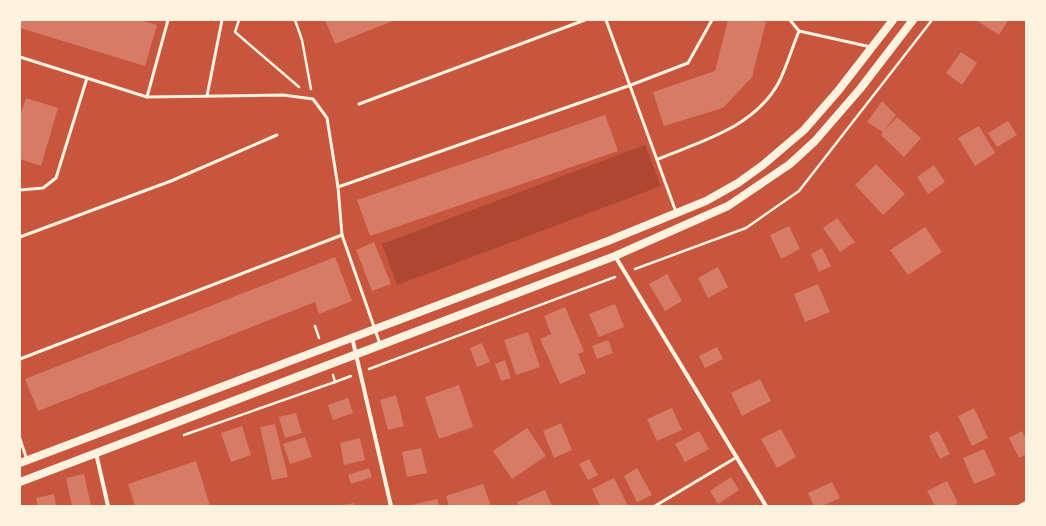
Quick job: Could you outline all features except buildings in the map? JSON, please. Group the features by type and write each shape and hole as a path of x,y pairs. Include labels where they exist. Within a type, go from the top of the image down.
{"main road":[{"path":"24,462 677,214 738,183 804,130 873,47 893,20"},
{"path":"20,482 615,256 728,206 790,164 815,141 838,116 913,20"}],"street":[{"path":"615,256 766,506"},
{"path":"352,337 391,506"},
{"path":"96,452 108,506"},
{"path":"1020,506 1026,503"}],"lane":[{"path":"147,97 168,20"},
{"path":"207,96 222,20"},
{"path":"359,104 585,20"},
{"path":"606,20 677,214"},
{"path":"338,187 631,85 688,63 712,20"},
{"path":"790,20 799,31 873,47"},
{"path":"658,159 733,128 758,109 778,82 799,31"},
{"path":"20,57 147,97 283,95 313,99 327,118 338,187 342,235 381,346"},
{"path":"20,190 43,188 56,178 87,78"},
{"path":"20,237 171,181 277,135"},
{"path":"20,360 342,235"},
{"path":"20,439 24,462"},
{"path":"655,506 737,457"}],"path":[{"path":"238,20 234,32 313,99"},
{"path":"295,20 302,40 313,99"}],"shaded area":[{"path":"645,145 661,186 397,285 382,244"}]}
